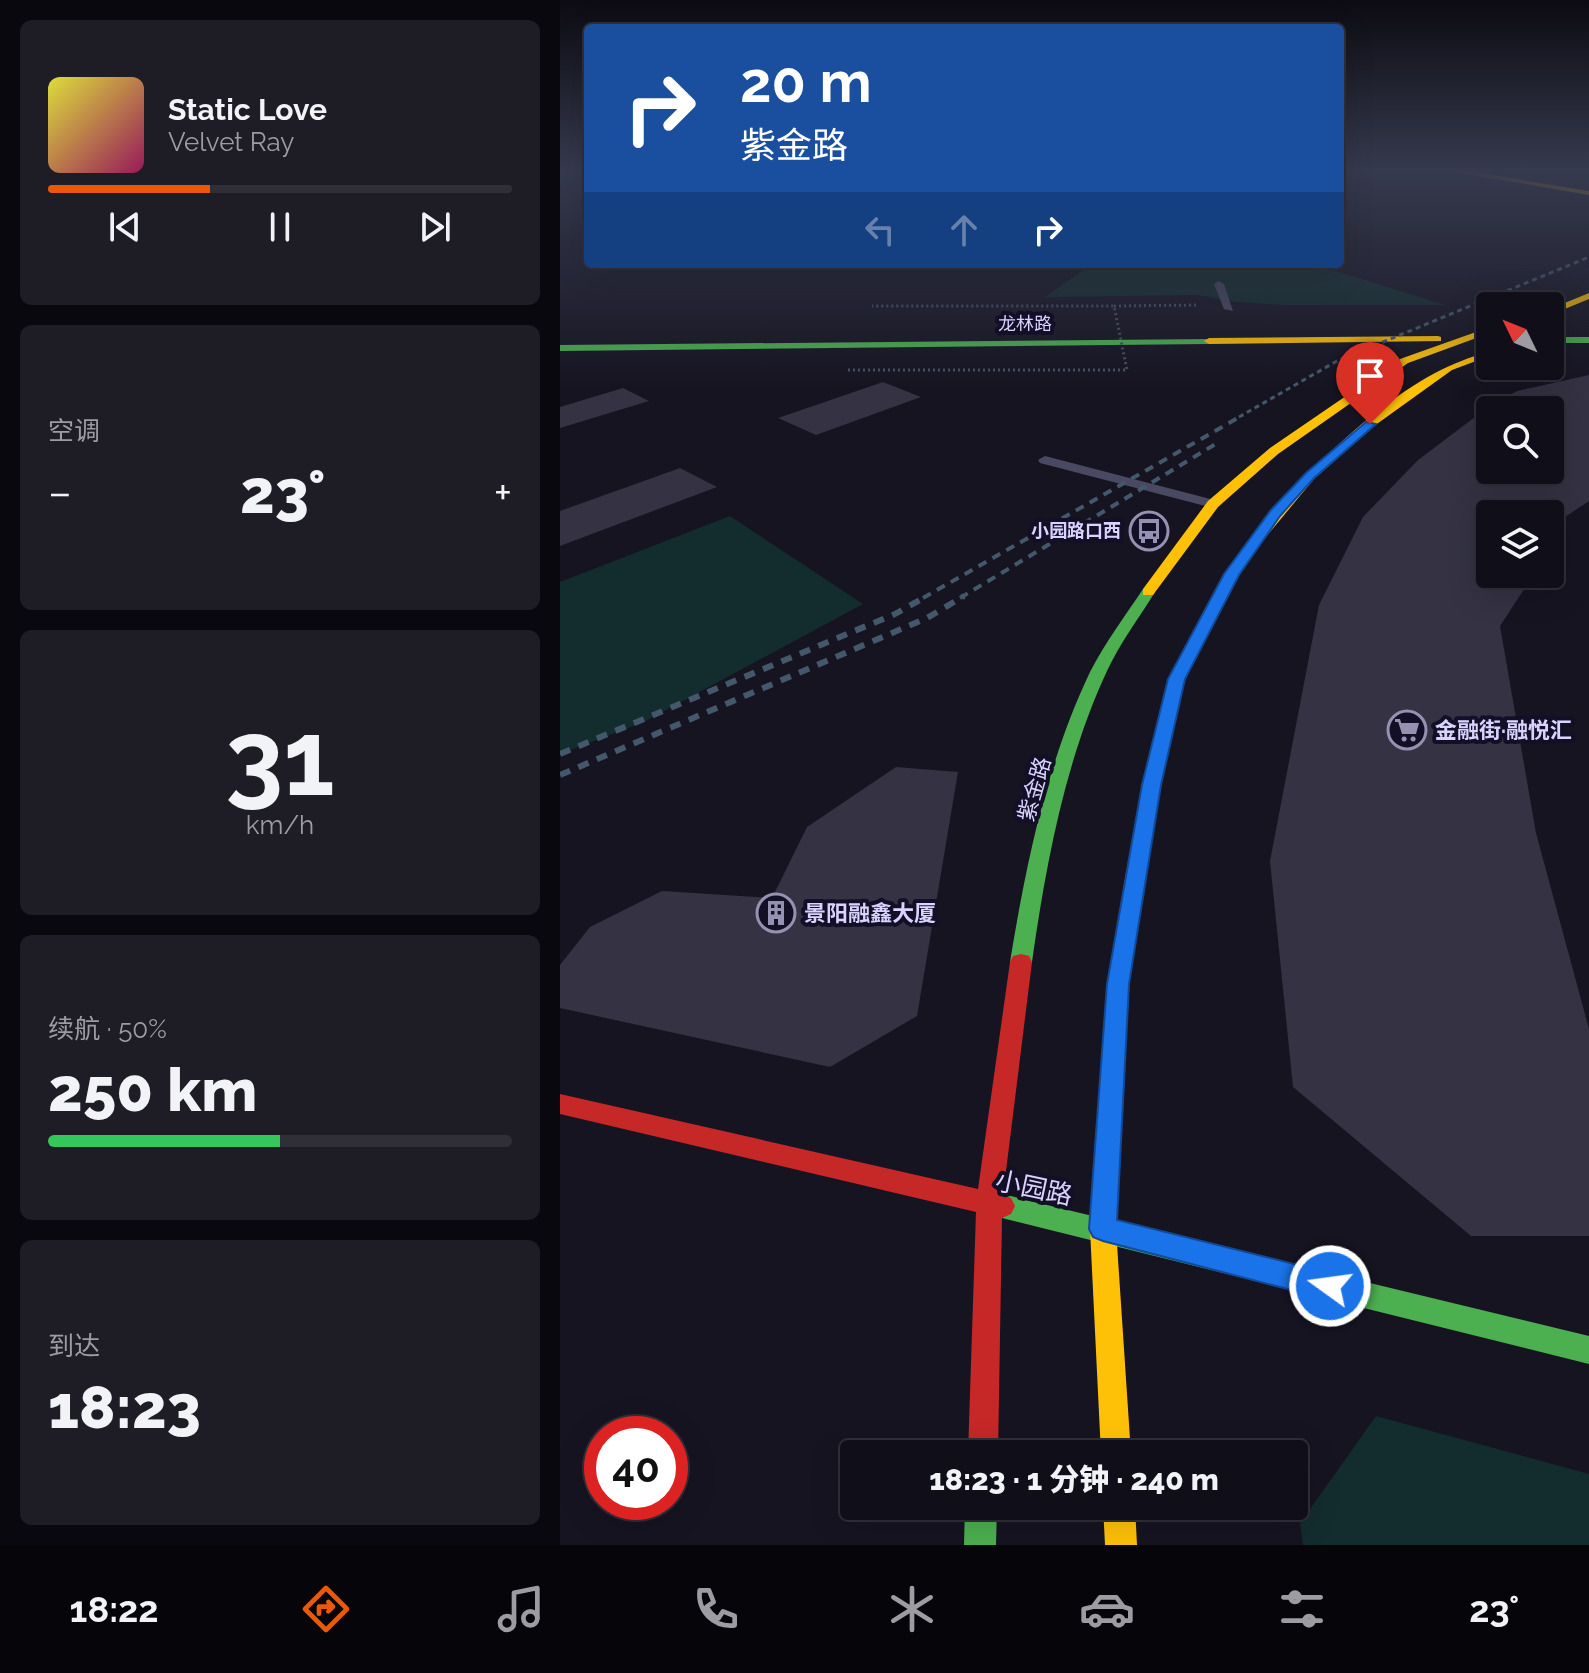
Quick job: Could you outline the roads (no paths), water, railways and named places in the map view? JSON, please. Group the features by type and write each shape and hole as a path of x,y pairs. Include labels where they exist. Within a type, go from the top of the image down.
{"main road":[{"path":"1564,306 1589,296"},
{"path":"1208,322 1234,315"},
{"path":"1564,321 1582,321 1564,328"},
{"name":"龙林路","path":"560,348 1372,341 1476,324"},
{"name":"龙林路","path":"1461,329 1476,334"},
{"name":"紫金路","path":"983,1440 989,1205 1031,891 1061,780 1095,679 1152,585 1213,504 1274,451 1353,395 1461,329 1476,330"},
{"path":"1564,340 1589,340"},
{"path":"1115,1440 1103,1229 1118,984 1151,785 1176,679 1232,574 1276,513 1310,476 1370,424 1448,368 1476,359"},
{"name":"小园路","path":"560,1104 1103,1229 1589,1350"},
{"path":"980,1545 981,1520"},
{"path":"1120,1520 1121,1545"}],"lane":[{"path":"1219,284 1234,315"},
{"path":"1045,460 1213,504"}],"railway":[{"path":"1239,417 1337,361 1589,257"},
{"path":"923,598 1243,415"},
{"path":"960,598 1219,442"},
{"path":"560,754 895,614 927,596"},
{"path":"560,775 927,618 964,596"}],"place":[{"name":"小园路口西","path":"1149,531"},
{"name":"金融街·融悦汇","path":"1407,730"},
{"name":"景阳融鑫大厦","path":"776,913"}]}
